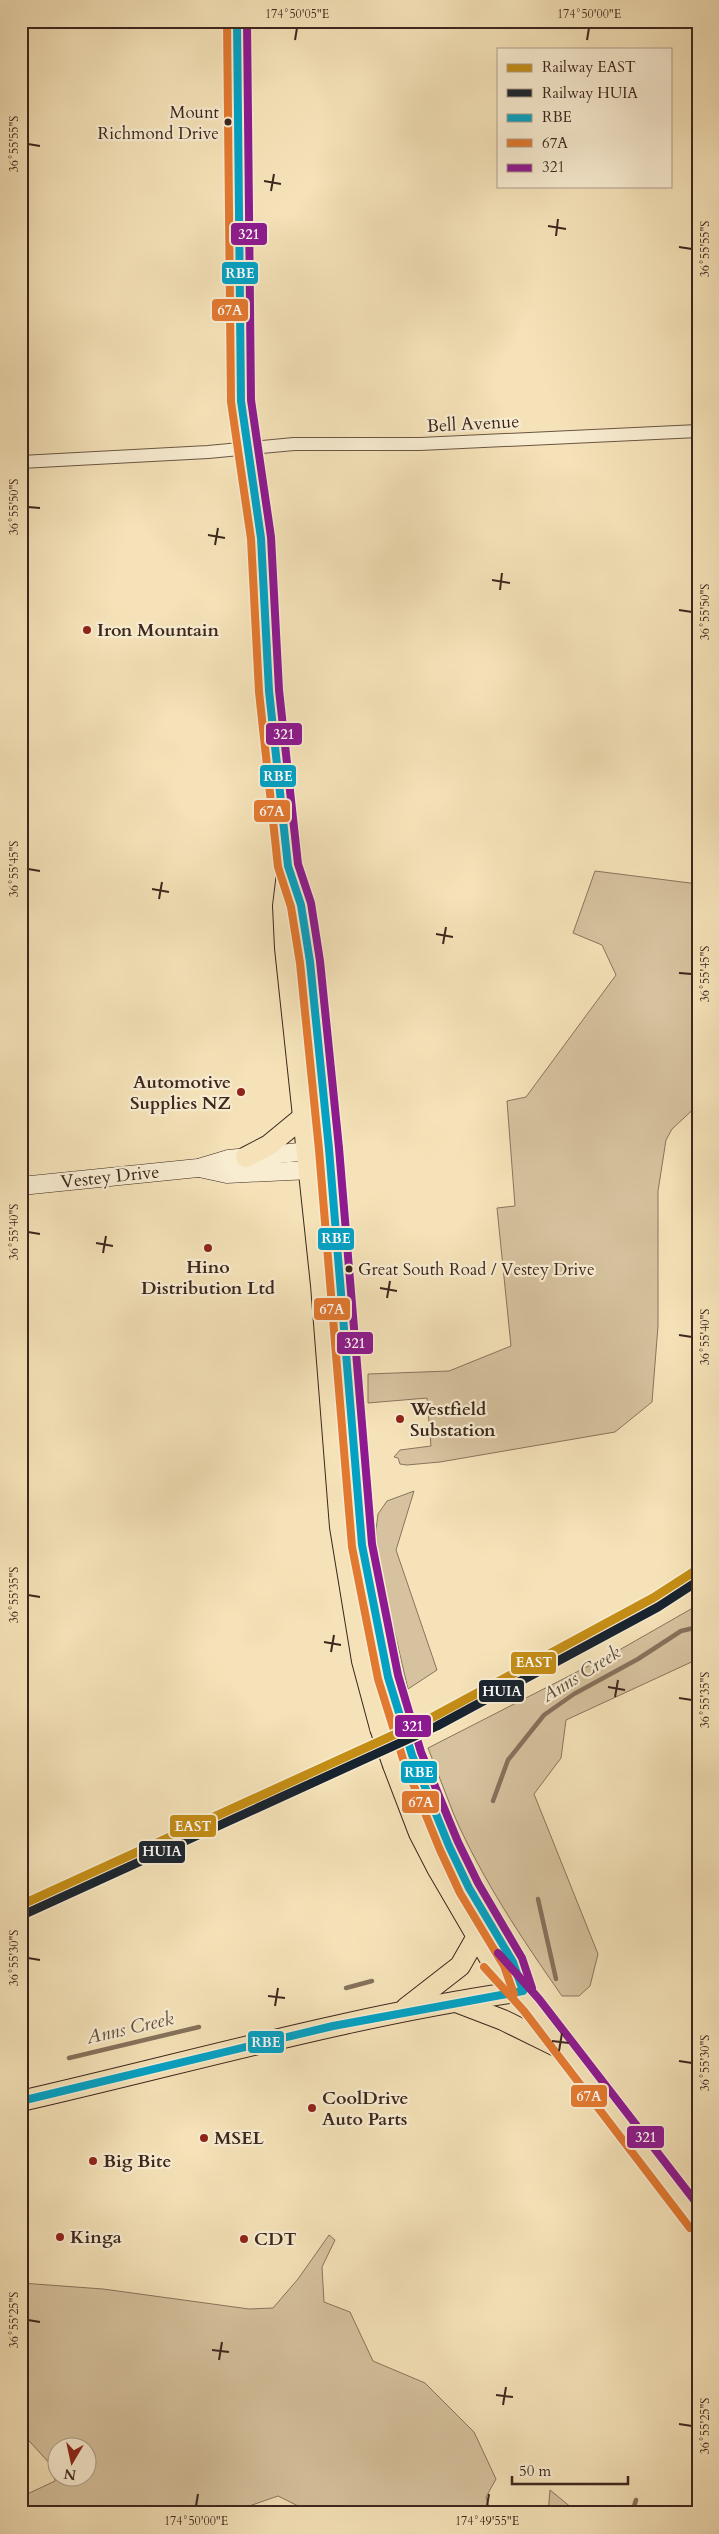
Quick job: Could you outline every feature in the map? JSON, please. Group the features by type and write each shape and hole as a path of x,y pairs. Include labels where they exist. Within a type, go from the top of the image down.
{"main road":[{"path":"237,21 241,401 261,538 269,691 288,866 301,905 310,962 330,1159 362,1545 378,1635 400,1719 412,1755 449,1846 469,1888 513,1962 523,1991"},
{"path":"288,866 283,906 285,940 321,1293 335,1478 346,1571 362,1661 380,1728 419,1833 476,1938 490,1959 523,1991 568,2052 608,2100 698,2222"},
{"path":"246,1157 269,1145 303,1117"},
{"path":"402,2011 460,1966 476,1938"},
{"path":"21,2101 256,2043 402,2011 523,1991"},
{"path":"454,2001 503,2020 568,2052"}],"street":[{"name":"Bell Avenue","path":"249,448 335,443 420,444 698,431"},
{"path":"21,462 198,453 249,448"},
{"name":"Vestey Drive","path":"21,1186 198,1168 228,1159 246,1157 306,1152 330,1159"},
{"name":"Vestey Drive","path":"198,1168 227,1174 308,1171 330,1159"}],"shaded area":[{"path":"595,871 698,884 698,1105 672,1129 666,1140 658,1191 658,1326 652,1402 615,1432 440,1462 400,1464 398,1458 394,1457 400,1450 431,1446 427,1398 368,1403 368,1374 449,1371 511,1346 497,1208 515,1206 507,1101 526,1097 616,975 602,945 573,933"},
{"path":"414,1491 396,1550 437,1670 408,1689 378,1561 376,1530 378,1514 387,1501"},
{"path":"698,1605 698,1659 566,1720 561,1758 534,1794 598,1954 590,1986 579,1996 562,1996 518,1931 477,1862 454,1815 428,1748 614,1653"},
{"path":"329,2235 335,2240 322,2267 324,2302 350,2312 373,2361 425,2383 474,2432 496,2479 486,2497 490,2511 500,2513 312,2513 278,2496 229,2513 21,2513 21,2497 48,2484 48,2486 98,2486 98,2436 48,2436 48,2462 21,2432 21,2283 103,2289 249,2309 273,2308 298,2279"},
{"path":"550,2490 578,2513 548,2513"}],"waterway":[{"name":"Anns Creek","path":"493,1801 508,1760 544,1715 574,1694 638,1659 681,1631 698,1627"},
{"name":"Anns Creek","path":"538,1899 556,1979"},
{"name":"Anns Creek","path":"346,1988 372,1981"},
{"name":"Anns Creek","path":"69,2058 199,2027"},
{"path":"632,2513 636,2500"}],"railway":[{"path":"21,1915 467,1710 612,1632 698,1582"}],"rail line":[{"name":"EAST","path":"21,1905 433,1717 653,1598 698,1569"},
{"name":"HUIA","path":"25,1914 437,1726 658,1607 698,1581"}],"transit line":[{"name":"67A","path":"227,21 231,402 251,539 259,692 278,867 291,907 300,963 319,1150 352,1547 378,1679 403,1759 440,1850 460,1893 504,1966 514,1994"},
{"name":"RBE","path":"21,2101 333,2026 523,1991 513,1962 469,1888 449,1846 412,1755 388,1677 362,1545 329,1149 310,962 301,905 288,866 269,691 261,538 241,401 237,21"},
{"name":"321","path":"247,21 251,400 271,537 279,690 298,864 311,903 320,961 339,1148 372,1544 398,1675 421,1752 458,1842 478,1883 522,1958 532,1988"},
{"name":"321","path":"498,1953 539,1999 698,2205"},
{"name":"67A","path":"484,1967 524,2011 690,2228"}],"place":[{"name":"Mount Richmond Drive","path":"228,122"},
{"name":"Iron Mountain","path":"87,630"},
{"name":"Automotive Supplies NZ","path":"241,1092"},
{"name":"Hino Distribution Ltd","path":"208,1248"},
{"name":"Great South Road / Vestey Drive","path":"349,1269"},
{"name":"Westfield Substation","path":"400,1419"},
{"name":"CoolDrive Auto Parts","path":"312,2108"},
{"name":"MSEL","path":"204,2138"},
{"name":"Big Bite","path":"93,2161"},
{"name":"Kinga","path":"60,2237"},
{"name":"CDT","path":"244,2239"}]}
